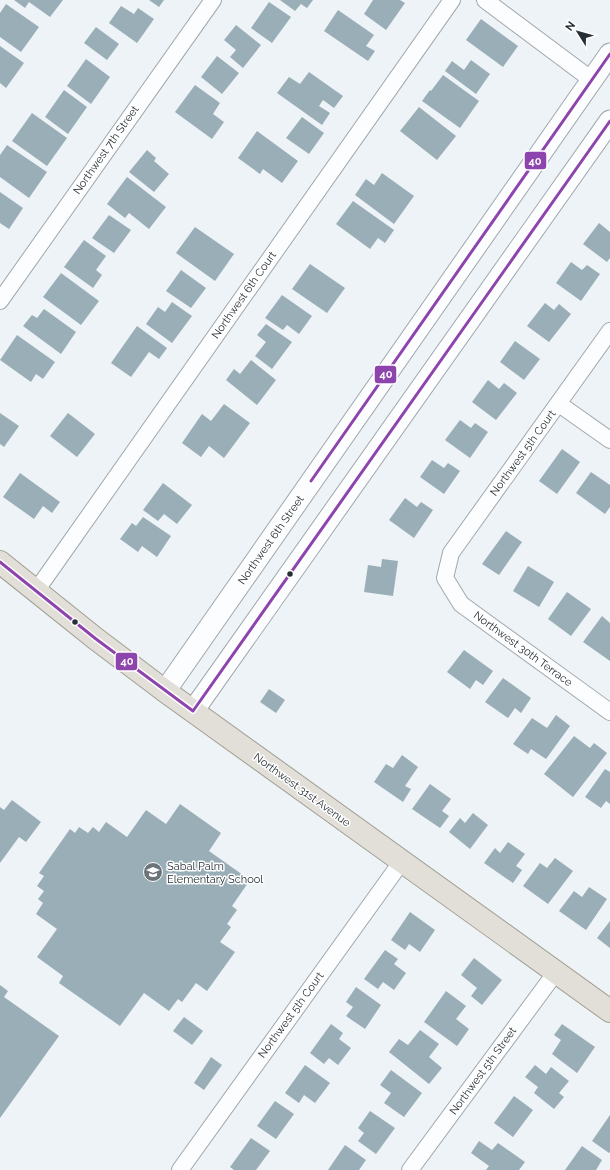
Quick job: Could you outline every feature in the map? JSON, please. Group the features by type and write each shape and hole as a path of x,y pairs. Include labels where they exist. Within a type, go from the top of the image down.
{"main road":[{"name":"Northwest 31st Avenue","path":"0,562 165,691 610,1011"}],"street":[{"name":"Northwest 7th Street","path":"0,301 213,0"},
{"name":"Northwest 6th Court","path":"36,591 452,0"},
{"path":"486,0 592,80"},
{"name":"Northwest 6th Street","path":"165,691 610,54"},
{"path":"193,711 610,121"},
{"name":"Northwest 5th Court","path":"445,578 451,553 610,331"},
{"path":"559,404 610,440"},
{"name":"Northwest 30th Terrace","path":"445,578 460,604 610,712"},
{"name":"Northwest 5th Court","path":"180,1170 402,861"},
{"name":"Northwest 5th Street","path":"410,1170 556,972"}],"building":[{"path":"14,0 63,0 50,17 29,2 25,8"},
{"path":"149,0 164,0 159,7"},
{"path":"280,0 313,0 307,8 301,4 295,11"},
{"path":"373,0 400,0 405,3 386,30 364,14"},
{"path":"269,2 291,17 272,43 251,28"},
{"path":"6,4 39,27 21,52 0,37 0,13"},
{"path":"121,6 134,14 138,8 154,19 137,43 109,23"},
{"path":"338,10 374,35 366,46 375,51 368,61 324,31"},
{"path":"481,19 518,46 503,67 466,40"},
{"path":"236,25 261,45 243,68 230,57 236,50 224,40"},
{"path":"96,27 119,44 107,60 84,43"},
{"path":"0,46 24,63 6,88 0,83"},
{"path":"217,56 239,73 222,94 201,77"},
{"path":"86,59 110,77 91,104 67,86"},
{"path":"471,60 490,74 476,94 445,71 452,61 464,70"},
{"path":"309,72 343,96 334,108 323,100 319,106 330,113 322,125 277,93 289,77 300,84"},
{"path":"443,75 479,101 460,128 422,101"},
{"path":"195,85 220,103 213,114 224,122 212,139 175,112"},
{"path":"64,90 87,107 68,134 45,117"},
{"path":"419,107 456,136 437,160 400,131"},
{"path":"32,113 67,138 47,166 12,141"},
{"path":"302,117 324,133 309,154 286,138"},
{"path":"257,131 298,161 282,183 263,169 260,174 238,158"},
{"path":"7,145 47,172 29,198 0,177 0,155"},
{"path":"147,150 156,158 154,161 169,174 154,192 129,172"},
{"path":"382,173 414,196 394,224 355,195 366,179 374,185"},
{"path":"127,177 166,207 149,229 129,213 125,218 107,204"},
{"path":"0,192 23,208 9,229 0,223"},
{"path":"353,201 394,230 385,243 378,238 370,249 336,224"},
{"path":"109,215 131,230 114,253 92,238"},
{"path":"599,223 610,232 610,258 607,262 583,244"},
{"path":"195,227 234,254 215,281 176,253"},
{"path":"84,240 106,256 96,270 102,275 93,288 64,267"},
{"path":"571,262 582,270 587,265 600,274 581,301 556,283"},
{"path":"310,264 345,288 327,313 292,289"},
{"path":"181,270 206,288 191,308 166,291"},
{"path":"61,273 99,301 81,325 43,297"},
{"path":"282,295 312,316 299,334 287,325 283,330 265,318"},
{"path":"172,302 192,316 172,343 146,324 158,307 165,312"},
{"path":"545,303 554,310 559,304 571,314 549,342 527,326"},
{"path":"44,309 76,332 61,354 23,326 32,315 37,318"},
{"path":"266,324 292,342 272,369 255,356 266,342 257,335"},
{"path":"137,326 167,348 159,359 149,352 131,377 111,363"},
{"path":"17,335 55,362 43,379 36,374 31,382 0,360"},
{"path":"515,341 540,359 524,380 500,362"},
{"path":"251,360 276,380 257,405 226,380 234,369 240,374"},
{"path":"488,380 499,389 504,383 517,393 496,420 472,402"},
{"path":"224,404 250,423 224,458 209,446 201,457 182,443 202,414 211,421"},
{"path":"0,413 19,426 4,447 0,444"},
{"path":"68,413 95,434 77,457 50,436"},
{"path":"460,420 471,428 475,423 488,432 470,458 445,440"},
{"path":"562,449 580,462 557,494 539,481"},
{"path":"432,460 444,468 448,463 460,471 444,494 420,477"},
{"path":"591,472 610,485 610,507 605,514 576,493"},
{"path":"20,473 60,502 52,513 43,506 34,519 3,497"},
{"path":"163,483 192,505 177,524 164,514 158,521 143,510"},
{"path":"405,498 417,507 421,502 433,510 414,538 389,520"},
{"path":"143,517 171,536 157,557 142,546 138,552 120,539 132,523 136,526"},
{"path":"506,531 522,542 499,575 482,564"},
{"path":"382,559 398,561 393,596 364,592 368,565 381,567"},
{"path":"528,566 554,582 539,607 513,591"},
{"path":"567,592 591,609 571,636 548,619"},
{"path":"602,616 610,623 610,661 583,642"},
{"path":"464,650 493,671 483,685 476,680 470,689 447,672"},
{"path":"503,678 531,698 521,713 515,708 508,718 485,702"},
{"path":"269,689 285,700 276,713 260,702"},
{"path":"556,715 570,726 546,759 531,749 528,754 513,744 532,718 547,728"},
{"path":"574,736 590,748 594,743 607,753 573,797 544,774"},
{"path":"402,755 418,767 405,786 411,789 403,802 374,782 386,764 393,768"},
{"path":"605,769 610,772 610,804 606,801 601,808 585,797"},
{"path":"430,784 451,799 442,811 449,816 440,828 412,809"},
{"path":"12,800 41,822 26,842 19,837 0,863 0,807 4,810"},
{"path":"180,804 221,833 209,851 250,880 232,906 237,910 227,924 231,927 220,942 235,952 207,991 196,983 182,1002 178,999 169,1011 144,993 120,1026 59,983 63,976 37,957 57,929 36,914 43,903 38,899 44,891 37,886 44,876 39,873 70,829 75,833 79,827 88,833 93,827 99,832 106,822 127,837 146,810 166,824"},
{"path":"473,813 488,825 470,849 449,832 460,818 465,823"},
{"path":"508,842 525,854 516,866 522,870 513,883 484,863 495,848 500,853"},
{"path":"555,858 573,871 548,904 523,886 540,863 547,868"},
{"path":"589,887 607,899 586,930 559,911 574,891 582,897"},
{"path":"410,912 435,930 420,952 409,944 405,950 391,940"},
{"path":"610,921 610,948 597,938"},
{"path":"385,950 398,959 394,964 406,973 394,990 383,982 378,989 364,979"},
{"path":"474,958 502,980 482,1005 471,996 477,988 461,975"},
{"path":"0,985 8,991 4,997 59,1036 0,1118"},
{"path":"356,987 381,1005 365,1029 346,1016 353,1007 346,1002"},
{"path":"446,991 466,1006 456,1019 469,1029 457,1046 424,1022"},
{"path":"184,1017 203,1031 192,1045 173,1031"},
{"path":"331,1024 343,1033 339,1039 351,1048 338,1065 329,1058 324,1064 310,1053"},
{"path":"562,1024 595,1047 577,1073 552,1054 561,1040 554,1035"},
{"path":"420,1030 439,1044 429,1057 442,1068 429,1084 389,1052 399,1039 408,1045"},
{"path":"211,1057 222,1065 204,1090 194,1083"},
{"path":"305,1065 330,1083 315,1103 304,1095 299,1103 285,1093"},
{"path":"535,1065 546,1074 551,1067 569,1081 559,1093 564,1097 554,1109 534,1093 538,1087 525,1077"},
{"path":"391,1070 422,1093 404,1117 384,1103 391,1093 380,1085"},
{"path":"514,1096 533,1110 513,1137 494,1123"},
{"path":"275,1101 294,1114 276,1139 257,1126"},
{"path":"370,1111 395,1128 376,1154 358,1141 364,1133 358,1128"},
{"path":"610,1115 610,1152 609,1153 592,1141"},
{"path":"251,1138 270,1151 256,1170 234,1170 230,1167"},
{"path":"479,1141 492,1150 498,1143 525,1162 519,1170 486,1170 489,1166 471,1153"},
{"path":"345,1145 366,1160 359,1170 328,1170"},
{"path":"582,1146 602,1160 596,1170 565,1170"}],"transit line":[{"name":"40","path":"311,481 610,54"},
{"name":"40","path":"0,562 96,639 193,711 610,121"}],"place":[{"name":"Sabal Palm Elementary School","path":"153,872"}]}
